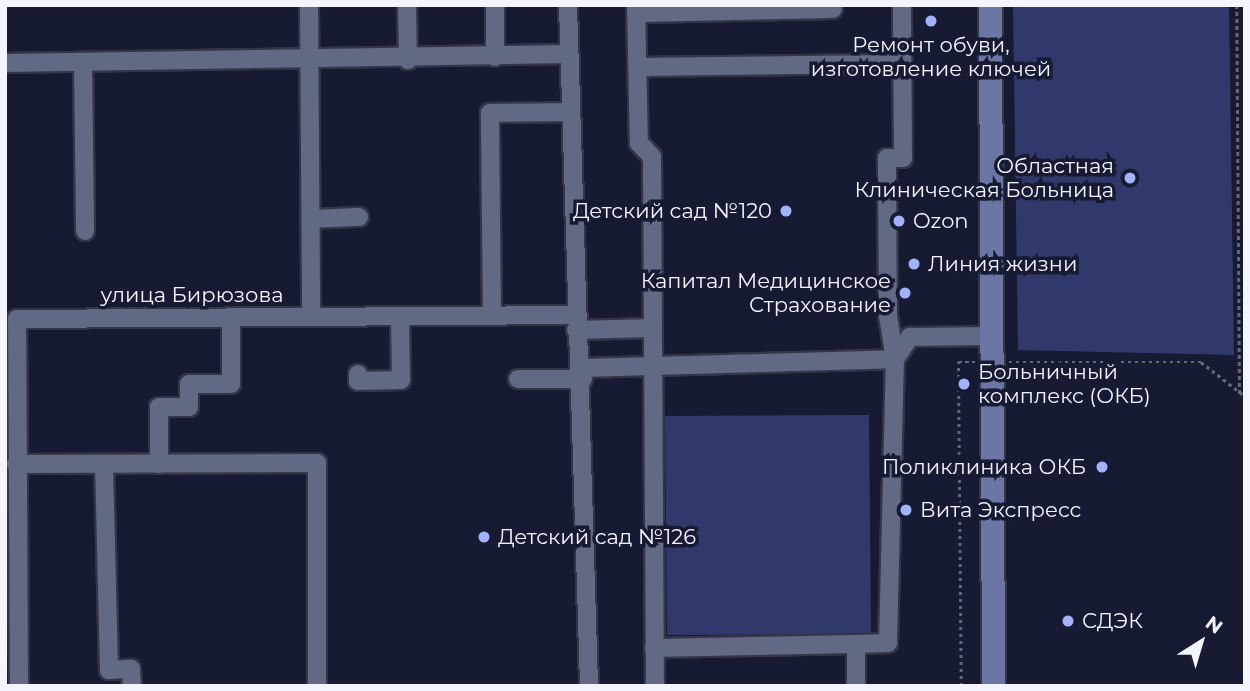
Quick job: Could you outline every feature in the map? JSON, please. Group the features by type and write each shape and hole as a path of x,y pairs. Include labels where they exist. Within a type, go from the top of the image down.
{"main road":[{"path":"990,5 993,686"}],"street":[{"path":"309,5 311,317"},
{"path":"407,5 408,60"},
{"path":"495,5 495,57"},
{"path":"568,5 589,686"},
{"path":"654,648 888,643 895,359 888,316 887,158 903,158 902,5"},
{"path":"655,686 651,366 652,157 639,143 636,9 832,9"},
{"path":"5,64 408,60 569,54"},
{"path":"83,62 85,231"},
{"path":"638,67 902,64"},
{"path":"492,315 490,113 570,113"},
{"path":"311,219 359,217"},
{"name":"улица Бирюзова","path":"19,686 10,527 16,464 11,403 17,319 492,315 652,328"},
{"path":"358,381 401,380 400,316"},
{"path":"159,464 159,407 189,407 189,384 231,384 231,317"},
{"path":"895,359 910,337 992,336"},
{"path":"519,379 578,362 651,366 895,359"},
{"path":"16,464 317,463 317,686"},
{"path":"104,464 109,670 131,669 132,686"},
{"path":"856,644 856,686"}],"path":[{"path":"1237,5 1242,396"},
{"path":"961,686 958,362 1200,362 1242,396"}],"shaded area":[{"path":"1013,5 1229,5 1234,355 1018,350"},
{"path":"869,415 871,634 667,635 665,416"}],"place":[{"name":"Ремонт обуви, изготовление ключей","path":"931,21"},
{"name":"Областная Клиническая Больница","path":"1130,178"},
{"name":"Детский сад №120","path":"786,211"},
{"name":"Ozon","path":"899,221"},
{"name":"Линия жизни","path":"914,264"},
{"name":"Капитал Медицинское Страхование","path":"905,293"},
{"name":"Больничный комплекс (ОКБ)","path":"964,384"},
{"name":"Поликлиника ОКБ","path":"1102,467"},
{"name":"Вита Экспресс","path":"906,510"},
{"name":"Детский сад №126","path":"484,537"},
{"name":"СДЭК","path":"1068,621"}]}
